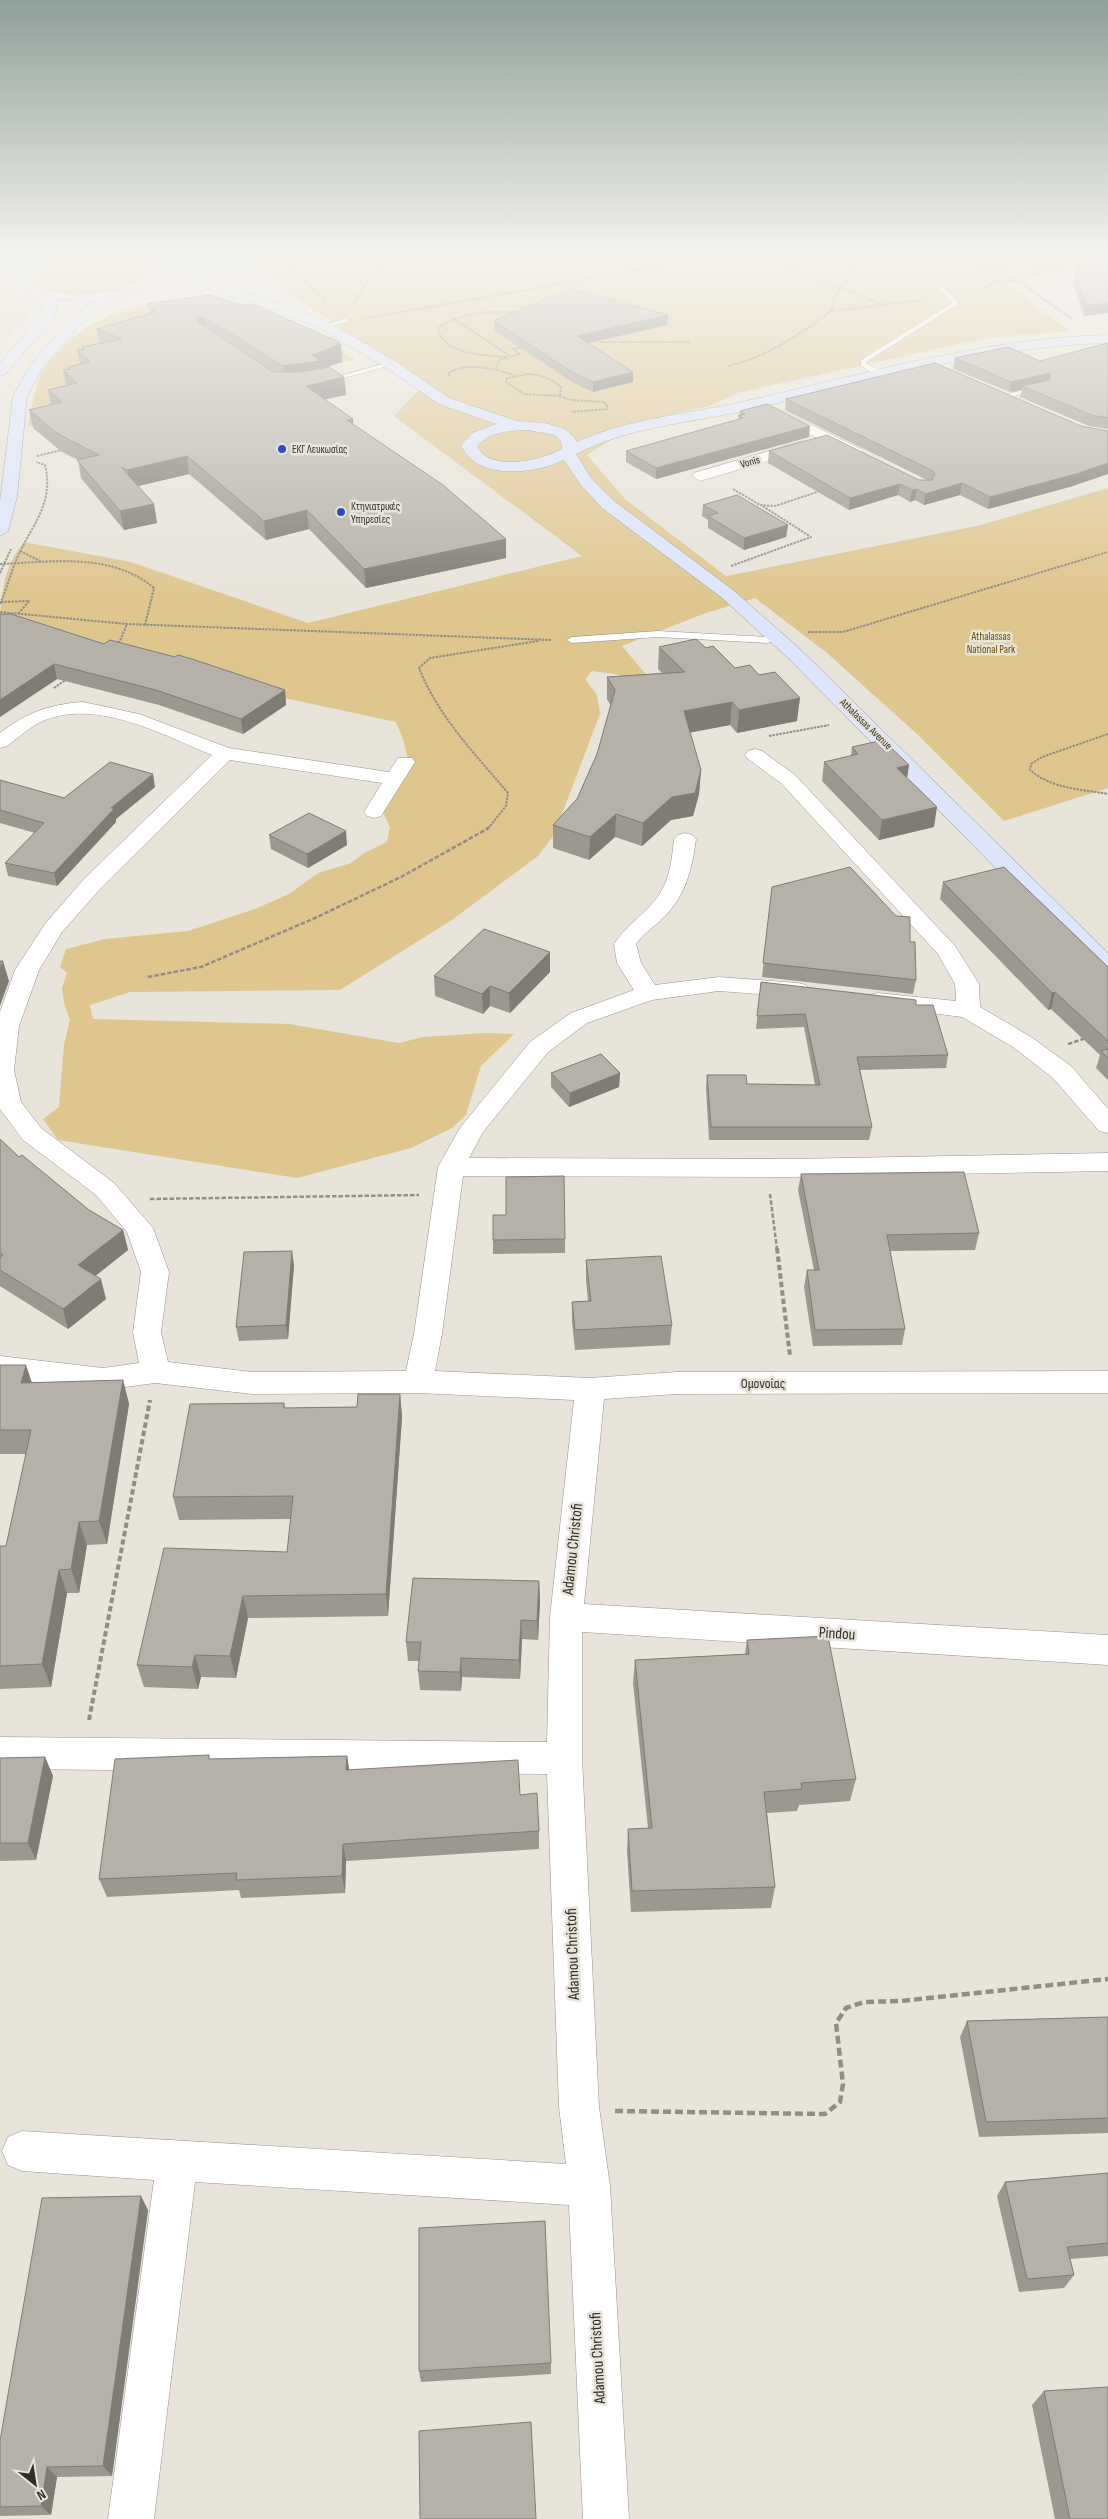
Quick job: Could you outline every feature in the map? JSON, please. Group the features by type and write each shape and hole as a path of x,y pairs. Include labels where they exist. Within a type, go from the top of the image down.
{"main road":[{"path":"0,531 9,497 20,396 33,370"},
{"path":"398,370 444,401 513,425"},
{"path":"513,466 550,462 595,440 652,424 758,402 896,370"},
{"path":"444,401 466,431 470,450 481,459 548,476"},
{"path":"466,431 487,430 513,425 542,427 576,422 652,424"},
{"name":"Athalassas Avenue","path":"542,427 564,434 570,439 572,445 569,452 576,470 606,503 746,610 777,638 862,719 1068,928 1108,966"},
{"name":"Athalassas Avenue","path":"572,487 606,503"}],"street":[{"path":"940,370 945,372"},
{"path":"989,390 1029,408"},
{"path":"758,402 870,460"},
{"name":"Vonis","path":"703,475 829,438"},
{"path":"0,742 38,716 62,708 85,708 147,722 224,753 399,770 374,812"},
{"path":"155,1372 147,1332 155,1272 139,1228 105,1189 32,1134 9,1102 1,1071 18,969 92,884 224,753"},
{"path":"755,755 788,779 947,951 967,984 968,1010"},
{"path":"648,993 629,962 625,944 632,932 666,902 680,875 685,839"},
{"path":"418,1382 428,1334 451,1167 473,1128 539,1047 579,1018 648,993 719,984 767,986 822,993"},
{"path":"858,997 968,1010 1016,1038 1062,1072 1108,1125"},
{"path":"451,1167 767,1168 1108,1162"},
{"name":"Ομονοίας","path":"0,1367 103,1379 155,1372 252,1383 418,1382 590,1389 677,1383 1108,1382"},
{"name":"Adamou Christofi","path":"590,1389 566,1617 564,1758 579,2107 589,2186 606,2519"},
{"name":"Pindou","path":"566,1617 1108,1650"},
{"path":"0,1753 564,1758"},
{"path":"11,2153 589,2186"},
{"path":"131,2519 177,2161"}],"lane":[{"path":"318,382 368,370"},
{"path":"872,370 880,374"},
{"path":"1004,397 1044,387"},
{"path":"572,640 658,634 766,640 777,638"}],"path":[{"path":"452,377 448,373 458,370"},
{"path":"498,370 513,375 535,374 552,379 561,387 560,396"},
{"path":"513,375 507,378 506,382 519,393 529,396 560,396 571,400 604,402 607,405 607,409 576,422"},
{"path":"29,458 67,449"},
{"path":"703,475 760,505 810,537 731,566"},
{"path":"760,505 775,506 822,490"},
{"path":"20,552 44,563"},
{"path":"800,632 843,632 1108,552"},
{"path":"0,564 100,563 138,574 154,588 145,625"},
{"path":"1,602 29,601 18,614"},
{"path":"0,612 145,625 572,640"},
{"path":"113,646 120,641 127,624"},
{"path":"62,708 53,688 68,678"},
{"path":"755,755 749,746 755,740 862,719"},
{"path":"1108,734 1042,756 1031,764 1030,770 1038,778 1048,783 1108,794"},
{"path":"1038,1054 1090,1036"},
{"path":"767,1168 793,1383"},
{"path":"114,1200 447,1194"},
{"path":"83,1753 155,1372"},
{"path":"579,2107 625,2111 825,2114 840,2102 843,2084 836,2023 846,2008 864,2002 901,2001 1108,1979"}],"green space":[{"path":"79,370 83,375 89,378 74,381 77,384 64,387 66,390 63,391 69,396 76,397 53,403 56,406 49,408 50,410 48,411 55,420 28,426 36,390 43,371"},
{"name":"Athalassas National Park","path":"403,370 843,370 737,393 709,406 638,422 587,455 625,499 726,576 981,525 1108,488 1108,788 1004,821 918,735 827,653 755,598 703,614 622,646 660,691 615,674 592,671 585,679 597,695 600,714 554,835 538,856 452,920 340,990 130,992 90,1005 93,1019 289,1024 399,1043 423,1037 485,1033 514,1034 481,1066 466,1115 452,1128 411,1148 297,1178 58,1140 43,1119 59,1107 64,1044 70,1020 64,1003 62,988 67,973 60,967 66,949 105,939 188,931 255,909 289,894 318,873 351,863 364,853 387,842 390,827 380,806 403,775 407,759 406,749 396,722 0,637 3,587 16,552 24,542 131,562 308,623 582,556 394,416 425,384"}],"building":[{"path":"63,370 269,370 273,372 299,372 333,370 344,377 306,386 353,419 347,420 443,485 506,539 364,569 307,510 264,521 187,456 127,470 121,467 154,504 120,511 77,460 99,455 58,434 29,410 62,402 48,390 77,383"},
{"path":"568,370 629,370 633,372 593,382"},
{"path":"908,370 950,370 1081,426 1108,431 1108,463 1076,474 990,497 962,483 925,494 917,489 912,490 900,484 850,498 769,451 827,435 919,480 932,480 935,474 933,471 786,399"},
{"path":"982,370 1108,370 1108,418 1091,415 1022,386 1050,380 1050,373 1011,382"},
{"path":"767,404 810,426 656,468 626,451 743,418 738,416 745,414 740,411"},
{"path":"737,495 788,525 744,538 708,516 718,513 703,505"},
{"path":"0,614 11,614 104,644 110,640 175,657 178,655 285,690 241,719 156,690 54,664 0,700"},
{"path":"696,639 706,648 713,646 735,668 750,665 759,675 775,672 800,698 739,710 732,702 684,711 701,770 695,793 672,797 643,823 616,814 590,837 553,825 577,799 597,754 615,690 607,677 685,672 659,647"},
{"path":"883,740 909,765 897,768 937,807 882,820 824,762 858,754 852,747"},
{"path":"110,762 153,774 111,808 114,809 54,873 5,863 44,823 0,810 0,780 64,798"},
{"path":"309,813 346,831 307,854 269,835"},
{"path":"850,867 896,916 910,917 910,942 915,942 916,980 763,963 772,887"},
{"path":"1004,867 1108,967 1108,1041 1055,992 1052,993 943,882"},
{"path":"484,929 550,952 509,993 490,986 482,994 434,976"},
{"path":"761,982 916,1000 916,1005 933,1005 948,1055 857,1057 872,1127 711,1127 707,1075 746,1075 747,1084 820,1085 805,1014 757,1016"},
{"path":"1108,1049 1108,1058 1101,1051"},
{"path":"601,1054 620,1073 570,1093 551,1073"},
{"path":"0,1139 19,1157 22,1155 89,1210 123,1230 78,1265 101,1279 63,1309 0,1270 0,1258 3,1255 0,1253"},
{"path":"964,1172 979,1233 887,1235 905,1329 815,1330 807,1270 819,1270 801,1174"},
{"path":"564,1176 565,1239 493,1240 493,1215 506,1215 506,1177"},
{"path":"292,1251 286,1325 236,1327 244,1252"},
{"path":"661,1256 672,1325 575,1330 572,1302 591,1301 586,1260"},
{"path":"0,1365 26,1365 21,1383 123,1380 99,1521 79,1522 71,1569 59,1570 42,1664 0,1666 0,1546 6,1546 31,1430 0,1430"},
{"path":"358,1394 400,1394 386,1594 243,1596 230,1656 195,1655 192,1667 137,1665 164,1548 287,1552 293,1496 173,1497 190,1404 284,1403 284,1408 357,1407"},
{"path":"413,1578 539,1581 537,1621 521,1620 519,1660 461,1658 460,1672 418,1671 421,1642 406,1642"},
{"path":"828,1636 856,1779 801,1783 802,1789 764,1792 775,1887 632,1891 628,1829 652,1828 635,1660 749,1654 747,1640"},
{"path":"209,1755 209,1759 347,1756 346,1770 518,1760 520,1795 537,1793 539,1831 343,1844 342,1876 236,1880 237,1873 99,1879 115,1759"},
{"path":"45,1757 28,1843 0,1843 0,1758"},
{"path":"1108,2017 1108,2118 986,2122 967,2021"},
{"path":"1108,2173 1108,2243 1067,2247 1074,2275 1027,2279 1005,2182"},
{"path":"141,2196 103,2466 47,2467 41,2506 0,2507 0,2441 42,2198"},
{"path":"545,2221 551,2363 419,2371 419,2228"},
{"path":"1108,2387 1108,2519 1070,2519 1044,2391"},
{"path":"531,2422 536,2519 420,2519 419,2431"}],"place":[{"name":"ΕΚΓ Λευκωσίας","path":"282,449"},
{"name":"Κτηνιατρικές Υπηρεσίες","path":"341,512"}]}
